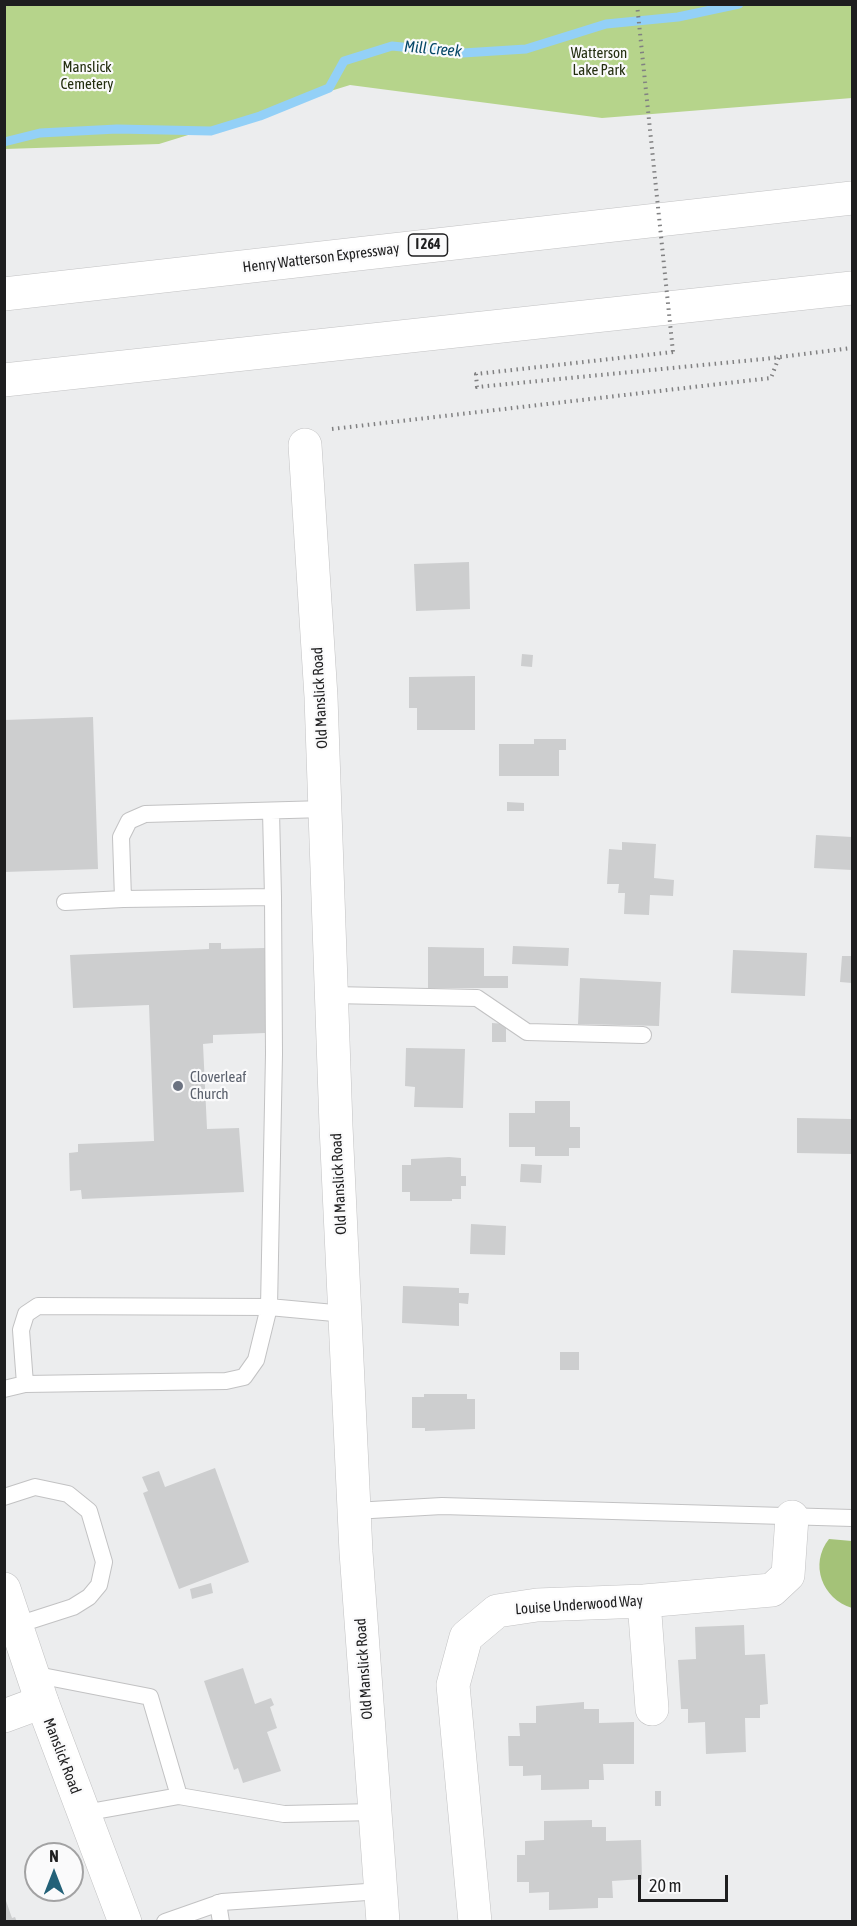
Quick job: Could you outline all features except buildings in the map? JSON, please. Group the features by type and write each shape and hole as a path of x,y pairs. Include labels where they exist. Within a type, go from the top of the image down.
{"main road":[{"name":"Henry Watterson Expressway","path":"4,294 852,198"},
{"path":"4,380 852,288"},
{"name":"Old Manslick Road","path":"305,446 321,697 354,1511 382,1906"},
{"name":"Louise Underwood Way","path":"475,1922 453,1685 466,1637 497,1611 537,1605 644,1601 772,1590 788,1575 792,1517"},
{"name":"Manslick Road","path":"4,1590 37,1688 125,1922"},
{"path":"644,1601 652,1709"},
{"path":"4,1716 37,1688"}],"lane":[{"path":"123,899 121,837 129,821 145,814 325,809"},
{"path":"4,1389 25,1383 226,1381 244,1377 256,1360 269,1307 274,1054 271,811"},
{"path":"65,902 273,897"},
{"path":"332,995 477,998 527,1032 643,1035"},
{"path":"25,1383 21,1330 26,1314 38,1306 269,1307 345,1314"},
{"path":"4,1497 35,1487 68,1494 89,1511 104,1562 99,1585 89,1597 73,1607 17,1625"},
{"path":"354,1511 442,1506 852,1518"},
{"path":"37,1688 150,1697 179,1796"},
{"path":"84,1813 179,1796 284,1814 375,1812"},
{"path":"218,1903 221,1922"},
{"path":"165,1922 218,1903 382,1906"}],"path":[{"path":"637,4 673,352 476,374 477,387 852,348"},
{"path":"305,446 304,441 313,440 314,431 771,378 779,357"}],"green space":[{"path":"4,5 852,5 852,98 602,118 350,85 159,144 5,149"},
{"path":"829,1539 852,1541 852,1608 833,1597 822,1580 820,1559"}],"waterway":[{"name":"Mill Creek","path":"4,142 40,133 117,129 211,131 260,116 329,88 344,61 392,46 463,53 526,49 606,24 678,17 739,4"}],"place":[{"name":"Cloverleaf Church","path":"178,1086"}],"park label":[{"name":"Watterson Lake Park","path":"599,62"},
{"name":"Manslick Cemetery","path":"87,76"}]}
